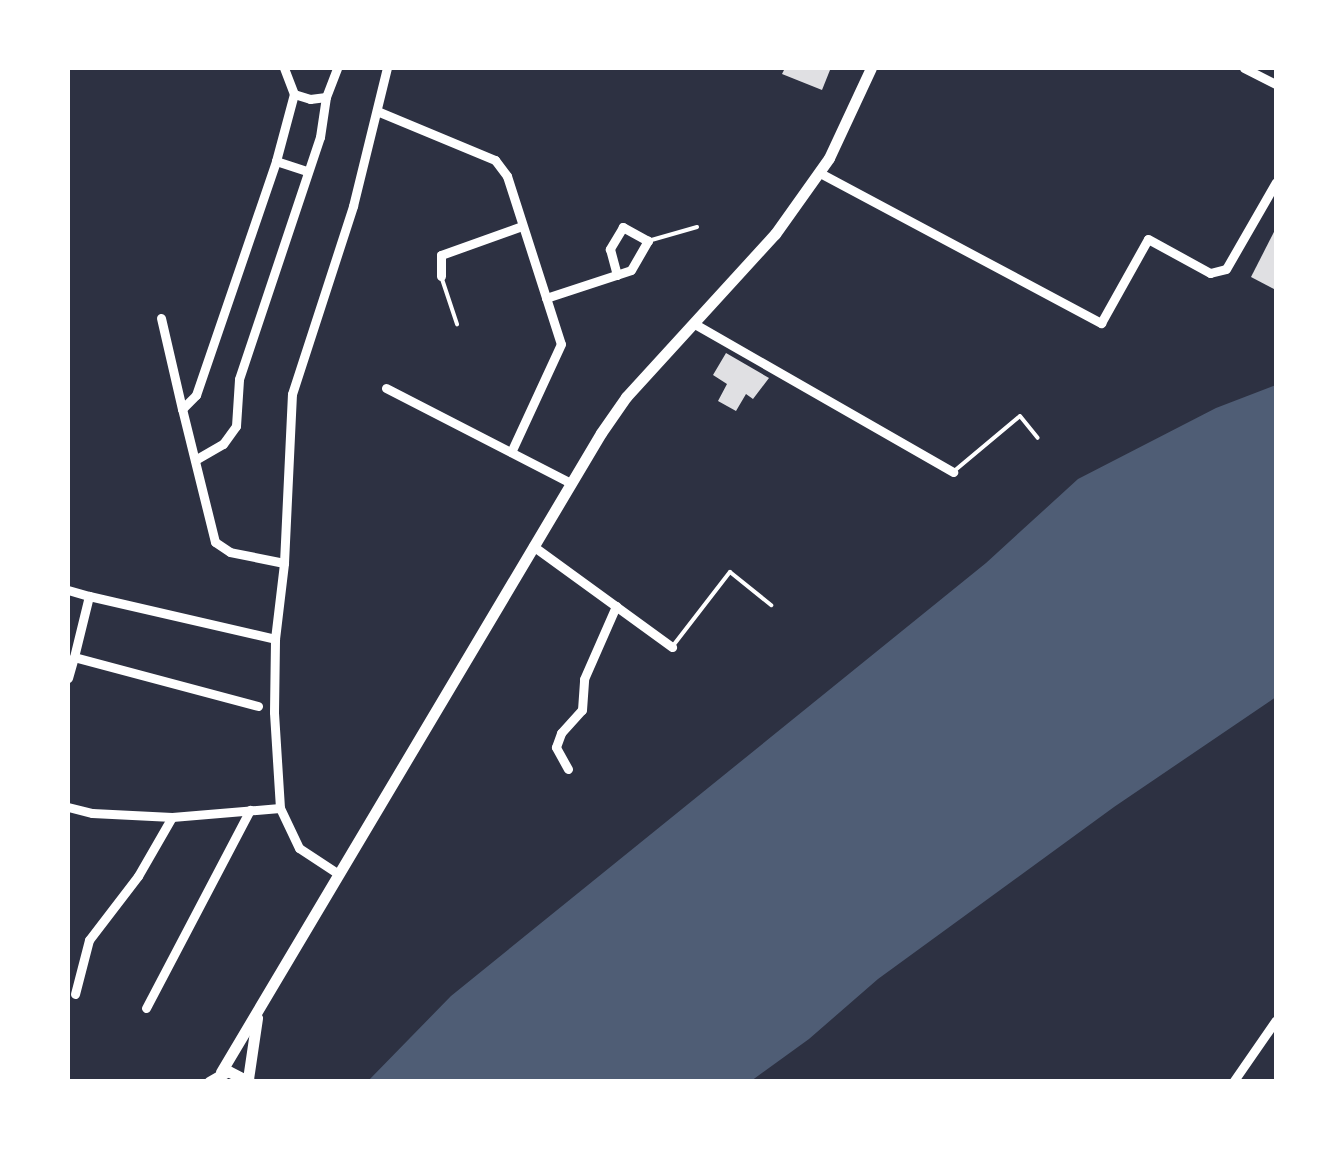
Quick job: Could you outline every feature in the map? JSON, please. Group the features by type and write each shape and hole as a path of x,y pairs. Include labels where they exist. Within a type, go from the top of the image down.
{"street":[{"path":"182,409 196,394 276,161 294,94 284,68"},
{"path":"195,460 224,444 236,426 239,380 320,137 326,98 337,68"},
{"path":"336,872 298,848 280,808 274,712 275,639 284,563 292,394 353,206 387,68"},
{"path":"208,1082 221,1072 258,1015 336,872 570,482 626,398 776,234 820,173 871,68"},
{"path":"1244,68 1276,84"},
{"path":"294,94 326,98"},
{"path":"378,111 494,160 507,176 561,344 559,356 511,452"},
{"path":"276,161 307,172"},
{"path":"820,173 1102,323 1148,239 1210,273 1226,269 1276,182"},
{"path":"441,276 441,255 522,226"},
{"path":"546,298 631,270 648,241 623,227 610,249 617,274"},
{"path":"161,318 215,542 230,552 284,563"},
{"path":"693,323 954,472"},
{"path":"386,388 570,482"},
{"path":"533,546 672,647"},
{"path":"68,590 275,639"},
{"path":"68,678 88,596"},
{"path":"568,769 556,748 561,733 582,710 584,679 616,606"},
{"path":"74,657 258,706"},
{"path":"68,808 92,814 172,817 280,808"},
{"path":"146,1008 250,810"},
{"path":"74,994 89,940 138,876 172,817"},
{"path":"221,1072 236,1071 250,1080 258,1015"},
{"path":"1233,1082 1276,1020"}],"lane":[{"path":"648,241 697,227"},
{"path":"441,276 458,324"},
{"path":"954,472 1020,416 1038,438"},
{"path":"672,647 730,572 771,605"}],"water":[{"path":"1276,385 1276,697 1114,807 878,979 809,1039 751,1081 368,1081 451,996 986,563 1078,479 1216,408"}],"building":[{"path":"785,68 830,70 822,90 782,74"},
{"path":"1276,228 1276,290 1251,277"},
{"path":"726,353 769,378 753,399 746,394 736,411 718,401 727,384 713,375"}]}
